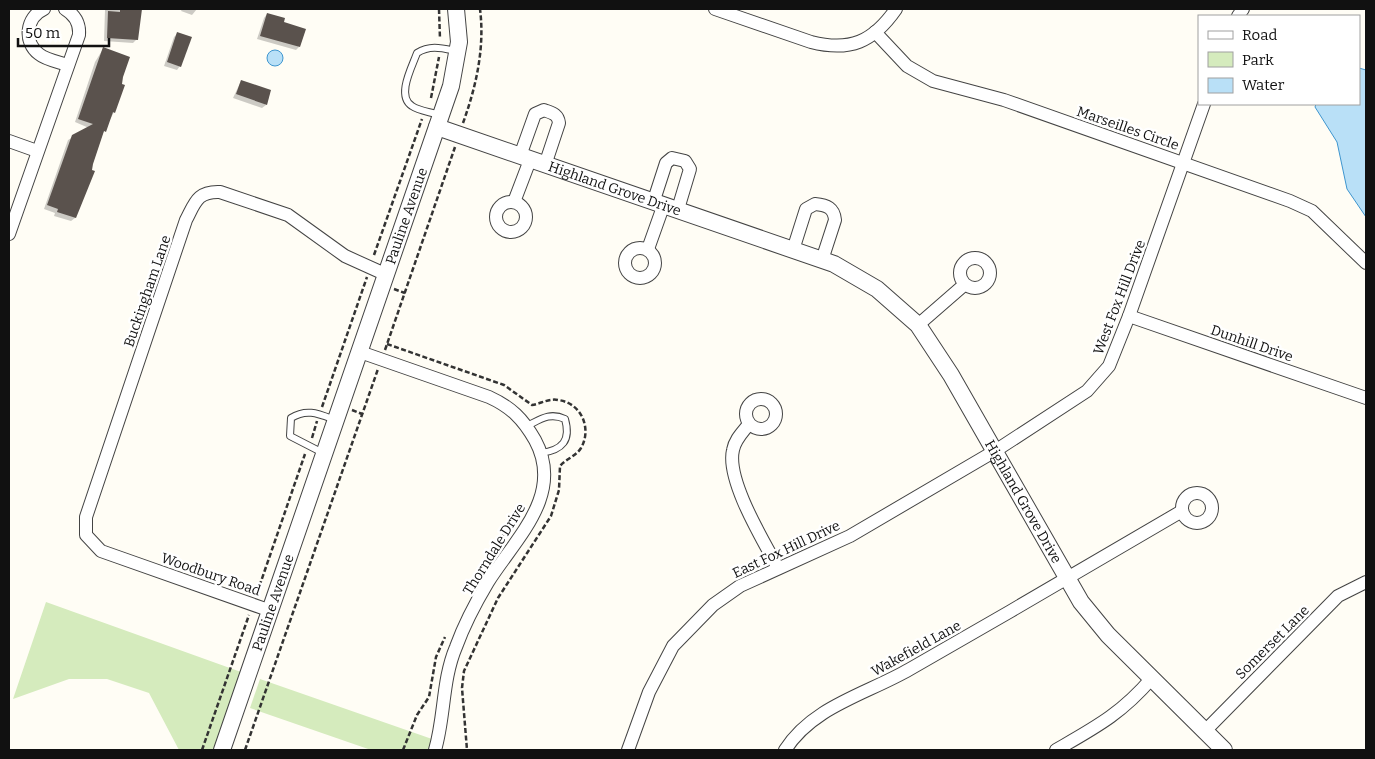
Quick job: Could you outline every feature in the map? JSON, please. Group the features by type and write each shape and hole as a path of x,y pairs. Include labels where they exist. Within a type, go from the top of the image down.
{"street":[{"path":"44,9 33,17 29,25 30,42 41,56 68,65"},
{"path":"9,234 80,28 77,20 65,9"},
{"name":"Pauline Avenue","path":"222,750 451,86 458,51 456,9"},
{"path":"715,9 827,46 844,47 859,43 875,32 896,9"},
{"name":"Marseilles Circle","path":"875,32 907,66 933,81 1004,100 1312,211 1366,263"},
{"name":"West Fox Hill Drive","path":"995,450 1087,391 1109,366 1129,316 1204,105"},
{"name":"Highland Grove Drive","path":"439,121 459,135 665,204 834,264 878,289 918,325 951,375 1081,602 1108,635 1224,750"},
{"path":"9,141 37,151"},
{"path":"514,202 532,160"},
{"name":"Buckingham Lane","path":"141,566 101,551 86,535 86,517 186,220 197,199 208,192 220,192 288,215 345,256 387,275"},
{"path":"648,249 665,204"},
{"path":"793,250 806,209 816,204 830,207 834,213 835,220 822,260"},
{"path":"918,325 964,285"},
{"name":"Dunhill Drive","path":"1129,316 1366,398"},
{"name":"Thorndale Drive","path":"360,352 379,366 490,397 506,405 527,426 542,453 544,468 543,486 534,515 487,584 456,645 448,669 442,722 435,750"},
{"path":"750,424 738,437 733,450 733,478 778,568"},
{"name":"East Fox Hill Drive","path":"628,750 649,692 673,646 712,605 740,586 778,568 822,551 850,536 995,450"},
{"name":"Wakefield Lane","path":"785,750 794,736 828,709 889,681 1182,511"},
{"name":"Woodbury Road","path":"141,566 271,611"},
{"name":"Somerset Lane","path":"1205,731 1338,596 1366,582"},
{"path":"1056,750 1106,721 1131,702 1152,678"}],"lane":[{"path":"439,121 425,110 412,106 404,92 417,53 426,48 458,51"},
{"path":"325,454 308,447 290,436 292,418 299,413 311,411 337,420"},
{"path":"527,426 546,416 556,415 565,419 568,432 563,445 552,452 542,453"}],"path":[{"path":"202,750 425,110 430,103 440,48 439,9"},
{"path":"245,750 459,135 478,74 481,43 480,9"},
{"path":"379,366 386,375"},
{"path":"510,527 520,510"},
{"path":"467,750 462,688 464,671 477,640 516,570"},
{"path":"402,750 415,720"}],"green space":[{"path":"46,602 241,672 213,750 179,750 149,693 107,679 69,679 13,699"},
{"path":"260,679 432,739 428,750 371,750 250,708"}],"water":[{"path":"275,50 283,58 275,66 267,58"},
{"path":"1360,68 1366,70 1366,217 1347,189 1337,142 1315,107 1316,105 1360,105"}],"building":[{"path":"120,9 142,9 138,40 107,38 108,11 120,12"},
{"path":"267,13 285,18 284,22 306,29 300,47 260,36"},
{"path":"177,32 192,37 181,67 167,62"},
{"path":"103,47 130,57 123,77 122,84 125,85 115,113 113,112 106,132 104,131 93,164 92,170 95,171 76,218 57,212 58,209 47,205 72,135 93,124 78,119"},
{"path":"241,80 271,90 267,105 236,94"}]}
